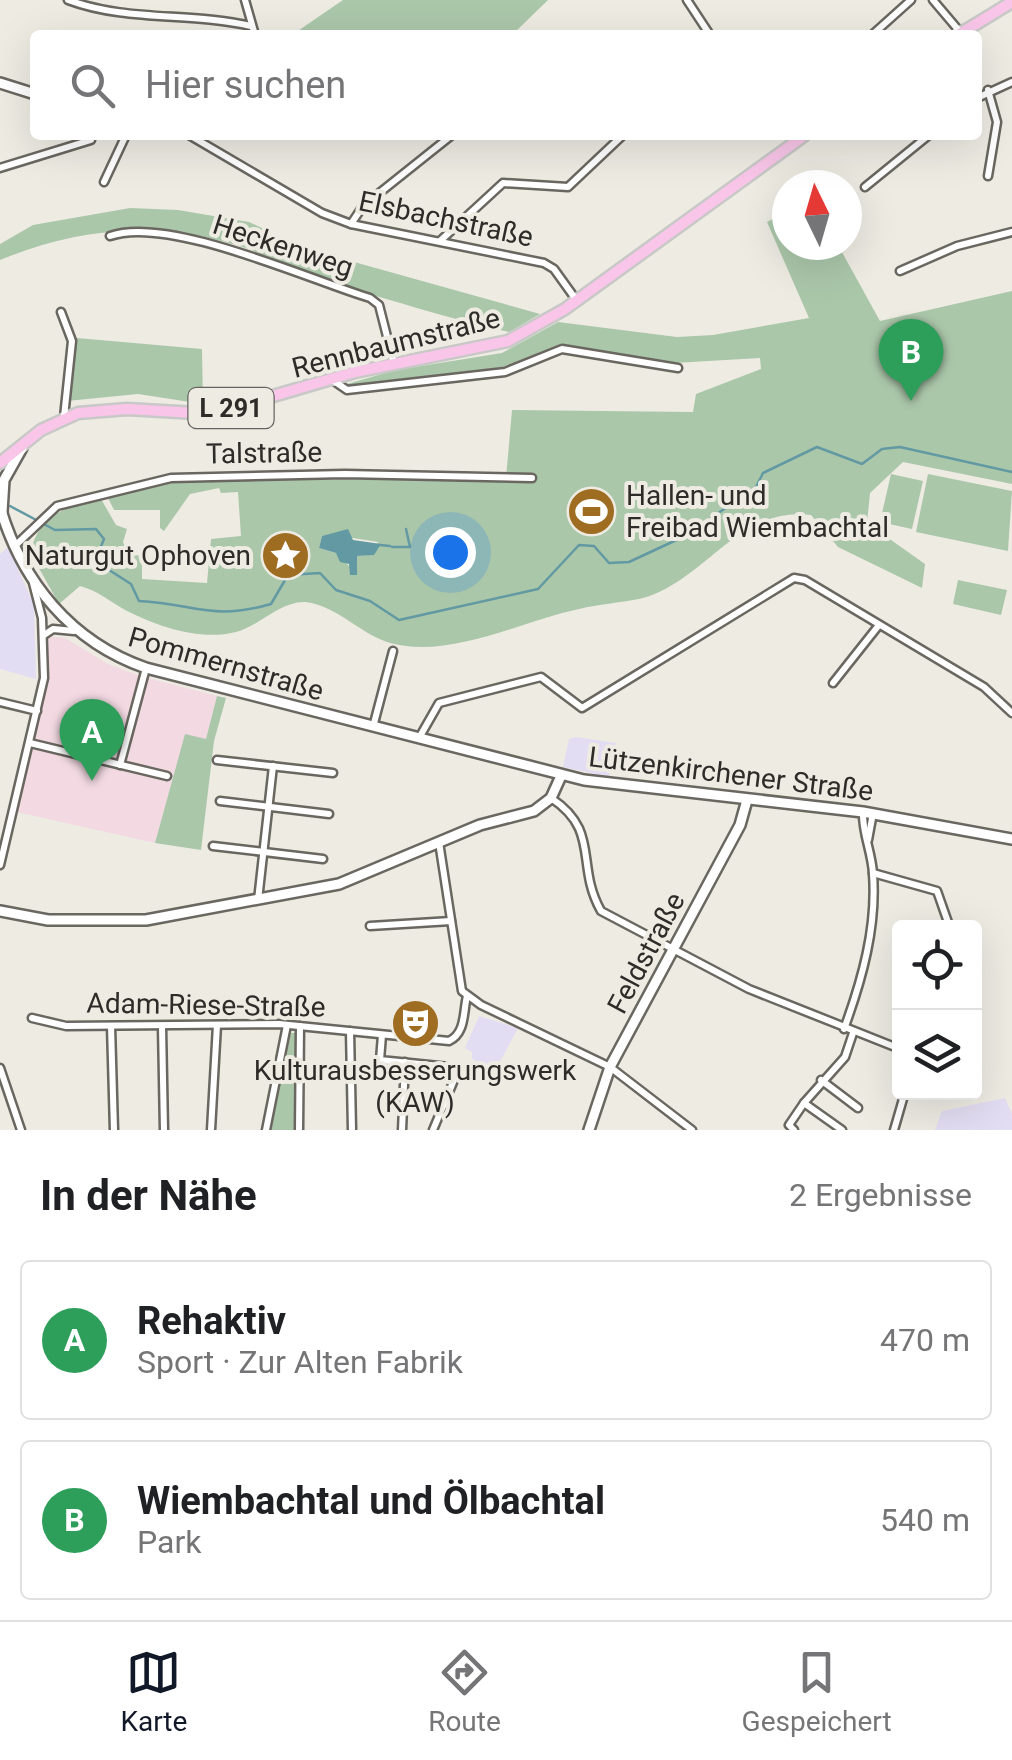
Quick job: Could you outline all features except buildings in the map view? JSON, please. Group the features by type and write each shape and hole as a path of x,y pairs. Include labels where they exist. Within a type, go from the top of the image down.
{"main road":[{"path":"966,30 1012,2"},
{"path":"0,83 30,92"},
{"name":"Rennbaumstraße","path":"0,466 64,417 101,409 212,412 394,364 488,347 526,332 577,301 799,140"},
{"path":"1,512 4,480 24,444"},
{"name":"Pommernstraße","path":"1,512 50,603 74,631 105,652 146,668 561,776"},
{"name":"Lützenkirchener Straße","path":"551,798 561,776 868,813 1012,839"},
{"path":"0,910 48,920 146,920 339,884 480,825 529,813 551,798"},
{"path":"726,798 736,809 740,825"},
{"name":"Feldstraße","path":"589,1130 610,1068 740,825 747,800"}],"street":[{"path":"68,0 113,14 211,19 250,30"},
{"path":"246,0 253,30"},
{"path":"687,0 707,30"},
{"path":"877,30 910,0"},
{"path":"933,0 957,30"},
{"path":"982,94 1012,82"},
{"path":"988,90 997,122 988,176"},
{"path":"0,168 91,140"},
{"path":"104,182 124,140"},
{"name":"Elsbachstraße","path":"198,140 322,213 351,224 549,265 577,301"},
{"path":"351,224 363,206 446,140"},
{"path":"439,242 502,183 568,187 618,140"},
{"path":"865,186 923,140"},
{"path":"900,271 957,246 1012,232"},
{"name":"Heckenweg","path":"110,236 179,238 223,248 370,298 379,305 394,364"},
{"path":"61,312 72,341 64,417"},
{"path":"331,379 347,390 506,372 562,350 678,368"},
{"name":"Talstraße","path":"17,544 64,503 172,478 329,474 532,478"},
{"path":"0,865 44,678 42,618 31,574"},
{"path":"418,739 439,703 541,677 582,708 784,580 805,580 984,687 1012,713"},
{"path":"42,618 50,603"},
{"path":"833,684 879,625"},
{"path":"44,636 53,628 74,631"},
{"path":"373,727 393,651"},
{"path":"120,765 146,668"},
{"path":"0,702 38,711"},
{"path":"30,743 167,776"},
{"path":"217,760 332,773"},
{"path":"258,900 273,766"},
{"path":"551,798 570,811 581,827 592,892 601,911 673,952 844,1029 892,1046"},
{"path":"220,802 328,814"},
{"path":"844,1029 870,940 873,873 868,813"},
{"path":"440,842 460,987 467,996 610,1068 692,1130"},
{"path":"213,846 323,859"},
{"path":"873,873 937,891 947,920"},
{"path":"370,926 450,921"},
{"name":"Adam-Riese-Straße","path":"32,1018 66,1026 287,1025 453,1040 466,1017 467,996"},
{"path":"211,1130 217,1025"},
{"path":"266,1130 287,1025"},
{"path":"111,1026 114,1130"},
{"path":"162,1026 164,1130"},
{"path":"299,1130 300,1026"},
{"path":"350,1031 352,1130"},
{"path":"794,1130 789,1125 821,1080 844,1057 853,1032"},
{"path":"382,1034 380,1060 460,1070 433,1130"},
{"path":"402,1130 406,1062"},
{"path":"0,1068 21,1130"},
{"path":"821,1080 858,1108"},
{"path":"894,1130 903,1100"},
{"path":"804,1103 840,1128"}],"shaded area":[{"path":"8,547 34,605 36,679 0,669 0,554"},
{"path":"48,636 65,638 108,664 140,676 217,696 206,739 185,735 155,843 17,812 47,683"},
{"path":"569,739 616,743 609,777 563,767"},
{"path":"479,1016 518,1028 495,1071 472,1059 472,1052 465,1048"},
{"path":"1005,1098 1012,1114 1012,1130 935,1130 942,1111"}],"green space":[{"path":"343,0 548,0 517,30 299,30"},
{"path":"130,208 178,210 249,222 304,248 540,314 509,332 345,287 225,242 167,232 83,236 0,260 0,244 33,225"},
{"path":"784,260 846,260 880,321 1012,291 1012,484 903,462 870,493 867,523 925,564 922,588 838,547 811,515 785,515 741,533 683,578 639,599 579,609 459,643 410,647 377,638 327,608 305,602 287,605 236,632 208,635 152,622 80,586 59,604 31,554 39,531 56,514 101,499 116,525 127,529 123,542 128,554 142,556 142,579 207,583 211,539 241,536 238,492 221,493 219,488 190,494 164,531 160,528 160,510 114,510 108,498 171,481 506,478 512,410 693,412 696,394 761,369 760,358 674,363 554,347 503,367 340,386 396,370 502,353 558,322 677,337 713,335 809,318","holes":["322,536 378,542 369,555 357,556 357,574 336,553 319,548"]},
{"path":"77,338 202,349 203,404 138,394 67,401"},
{"path":"891,474 923,481 912,529 880,522"},
{"path":"928,474 1012,491 1008,551 916,532"},
{"path":"958,580 1007,590 1001,615 953,604"},
{"path":"217,696 226,698 214,741 201,850 155,843 185,734 206,739"},
{"path":"291,1033 297,1033 296,1130 269,1130"}],"water":[{"path":"348,529 353,540 381,544 374,555 357,556 357,575 350,575 349,564 340,562 336,553 319,548 322,536"}],"waterway":[{"path":"10,506 55,530 96,529 104,539 95,561 131,584 139,601 218,611 251,609 271,604 288,575 320,573 336,590 370,601 399,620 538,589 579,545 594,546 609,563 629,562 685,536 756,487 763,473 817,447 862,464 882,449 900,447 1012,472"},
{"path":"392,547 410,547 406,529"},
{"path":"380,545 390,546"}],"place":[{"name":"Wiembachtal und Ölbachtal","path":"911,401"},
{"name":"Hallen- und Freibad Wiembachtal","path":"591,511"},
{"name":"Naturgut Ophoven","path":"286,555"},
{"name":"Rehaktiv","path":"92,781"},
{"name":"Kulturausbesserungswerk (KAW)","path":"415,1023"}]}
